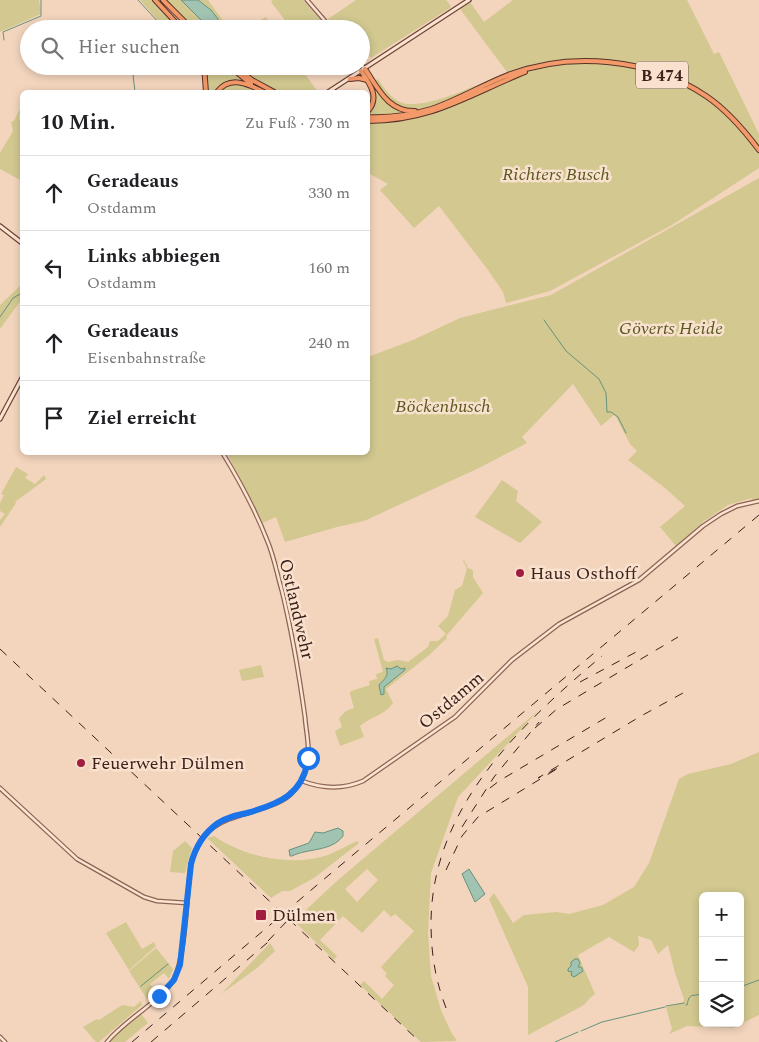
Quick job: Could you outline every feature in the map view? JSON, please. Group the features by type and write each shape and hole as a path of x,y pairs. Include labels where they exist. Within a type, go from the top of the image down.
{"highway":[{"path":"155,0 175,20"},
{"path":"163,0 183,20"},
{"name":"B 474","path":"370,119 409,114 442,105 508,75 538,67 582,61 612,62 644,68 674,79 706,96 738,124 759,150"},
{"name":"B 474","path":"370,119 403,118 438,110 538,67"},
{"path":"205,75 206,90"},
{"path":"240,75 254,87"},
{"path":"246,75 270,90"},
{"path":"365,75 374,93 374,101 370,108"},
{"path":"367,75 382,96 396,108 414,111 442,105"},
{"path":"350,79 359,78 367,80"},
{"path":"219,90 225,84 233,82 242,83 260,90"}],"main road":[{"path":"370,65 469,0"},
{"path":"331,90 356,75"},
{"path":"0,226 20,241"},
{"path":"0,419 20,382"}],"street":[{"path":"307,0 324,20"},
{"name":"Ostlandwehr","path":"224,455 268,540 286,609 301,689 308,750 307,767 302,781"},
{"name":"Ostdamm","path":"302,781 322,788 335,788 363,781 455,717 512,660 559,624 640,580 703,526 721,514 736,506 759,501"},
{"path":"107,1042 114,1033 159,996 174,980 181,959 193,858 203,837 218,823 280,802 292,793 302,781"},
{"path":"0,788 77,859 138,894 157,901 187,904"},
{"path":"0,1037 5,1042"}],"green space":[{"path":"0,0 39,0 41,14 27,20 20,20 20,23 0,32"},
{"path":"140,0 152,0 171,20 157,20"},
{"path":"166,0 208,0 222,20 187,20"},
{"path":"273,0 303,0 320,20 285,20 271,2"},
{"path":"356,0 446,0 451,6 371,58 370,20 328,19"},
{"name":"Richters Busch","path":"513,0 687,0 714,54 719,52 759,134 759,168 672,225 550,291 506,303 503,292 488,270 439,206 414,228 380,190 388,184 370,174 370,90 368,85 378,79 395,99 403,103 426,103 455,94 507,72 460,9 470,2 484,22"},
{"path":"206,75 237,75 246,82 235,81 219,90 208,90"},
{"path":"251,75 306,75 317,90 274,90"},
{"path":"237,83 257,90 221,90 226,86"},
{"path":"20,109 20,180 0,169 0,153 13,131 11,122 14,121"},
{"path":"759,178 759,501 750,502 752,498 728,505 703,522 676,546 660,527 685,506 628,460 637,451 630,444 616,417 614,415 601,426 573,384 522,437 527,443 481,467 364,521 285,542 276,517 263,523 228,455 370,455 370,356 413,340 460,318 551,295"},
{"path":"20,286 20,302 0,329 0,305"},
{"path":"16,467 28,474 25,478 35,484 44,475 46,479 15,502 0,527 0,520 5,514 0,511 0,503 4,495 1,494"},
{"path":"502,480 518,491 516,501 542,522 520,543 475,517"},
{"path":"464,560 468,568 473,570 473,577 483,593 446,636 447,638 428,656 386,689 393,703 386,710 360,726 364,737 340,746 335,731 342,727 339,718 346,711 354,708 350,694 351,691 370,685 369,681 377,679 376,674 383,672 374,639 378,638 384,660 388,662 398,660 408,662 428,647 430,641 438,641 446,634 438,626 448,616 455,590 462,586 467,568"},
{"path":"261,665 264,677 242,681 239,670"},
{"path":"539,710 458,797 431,873 428,933 431,976 441,1010 457,1041 421,1042 360,985 364,981 382,999 394,985 385,976 387,974 381,967 414,931 395,914 391,917 384,910 362,933 343,916 320,940 337,956 334,960 294,921 338,880","holes":["367,869 378,880 357,902 345,889"]},
{"path":"759,752 759,1015 744,1022 744,892 699,892 699,1027 687,1026 669,1034 672,1029 666,1007 683,1003 684,999 668,945 658,954 651,940 638,936 639,945 634,952 609,937 578,955 595,994 584,1005 528,1035 528,987 489,899 494,893 513,923 524,915 556,912 569,914 603,905 634,887 649,863 679,779 688,774 731,764"},
{"path":"214,836 251,854 279,860 308,860 335,852 357,841 359,843 314,878 290,891 282,891 271,898 207,838"},
{"path":"185,841 192,848 185,873 170,872 173,851"},
{"path":"126,922 142,949 154,942 156,946 129,970 106,933"},
{"path":"270,943 275,951 257,968 221,994"},
{"path":"156,948 173,969 169,979 164,973 150,984 157,992 147,999 129,971"},
{"path":"141,1001 142,1005 99,1042 96,1042 83,1027 97,1019 99,1020 122,1005 134,1007"},
{"path":"141,1014 148,1023 125,1042 110,1042 116,1035"}],"shaded area":[{"path":"181,0 198,0 211,10 218,19 201,20"},
{"path":"397,666 401,669 405,668 405,670 384,687 384,694 381,695 379,685 387,676 386,668 391,669"},
{"path":"338,828 343,831 343,836 332,845 290,856 289,850 309,843 315,832 323,833"},
{"path":"469,869 485,894 475,902 462,874"},
{"path":"578,959 580,963 578,967 581,967 583,971 574,977 568,969 571,966 571,962"}],"waterway":[{"path":"32,20 41,16 41,0"},
{"path":"138,0 156,20"},
{"path":"4,40 3,32 20,25"},
{"path":"133,75 135,90"},
{"path":"0,317 13,298 20,294"},
{"path":"544,320 566,351 599,379 606,393 607,412 611,412 618,417 626,433"},
{"path":"141,986 168,964"},
{"path":"744,986 759,980"},
{"path":"686,1005 690,996 699,994"},
{"path":"666,1006 684,1003"},
{"path":"581,1031 602,1022 665,1007"},
{"path":"555,1042 578,1032"}],"railway":[{"path":"132,1042 759,515"},
{"path":"535,728 557,709 678,637"},
{"path":"0,649 420,1042"},
{"path":"580,682 638,651"},
{"path":"446,1008 434,966 431,922 435,880 447,842 464,805 486,772 512,740 541,710 602,656"},
{"path":"446,870 462,836 478,817 560,767 538,778 683,693"},
{"path":"490,788 607,717"},
{"path":"462,827 494,777 539,722"},
{"path":"268,941 288,920"},
{"path":"151,1042 274,937"}],"place":[{"name":"Haus Osthoff","path":"520,573"},
{"name":"Feuerwehr Dülmen","path":"81,763"},
{"name":"Dülmen","path":"261,915"}],"route":[{"path":"159,996 174,980 180,965 191,864 203,837 218,823 280,802 292,793 302,781 308,758"}],"park label":[{"name":"Göverts Heide","path":"671,328"},
{"name":"Böckenbusch","path":"443,406"}]}
